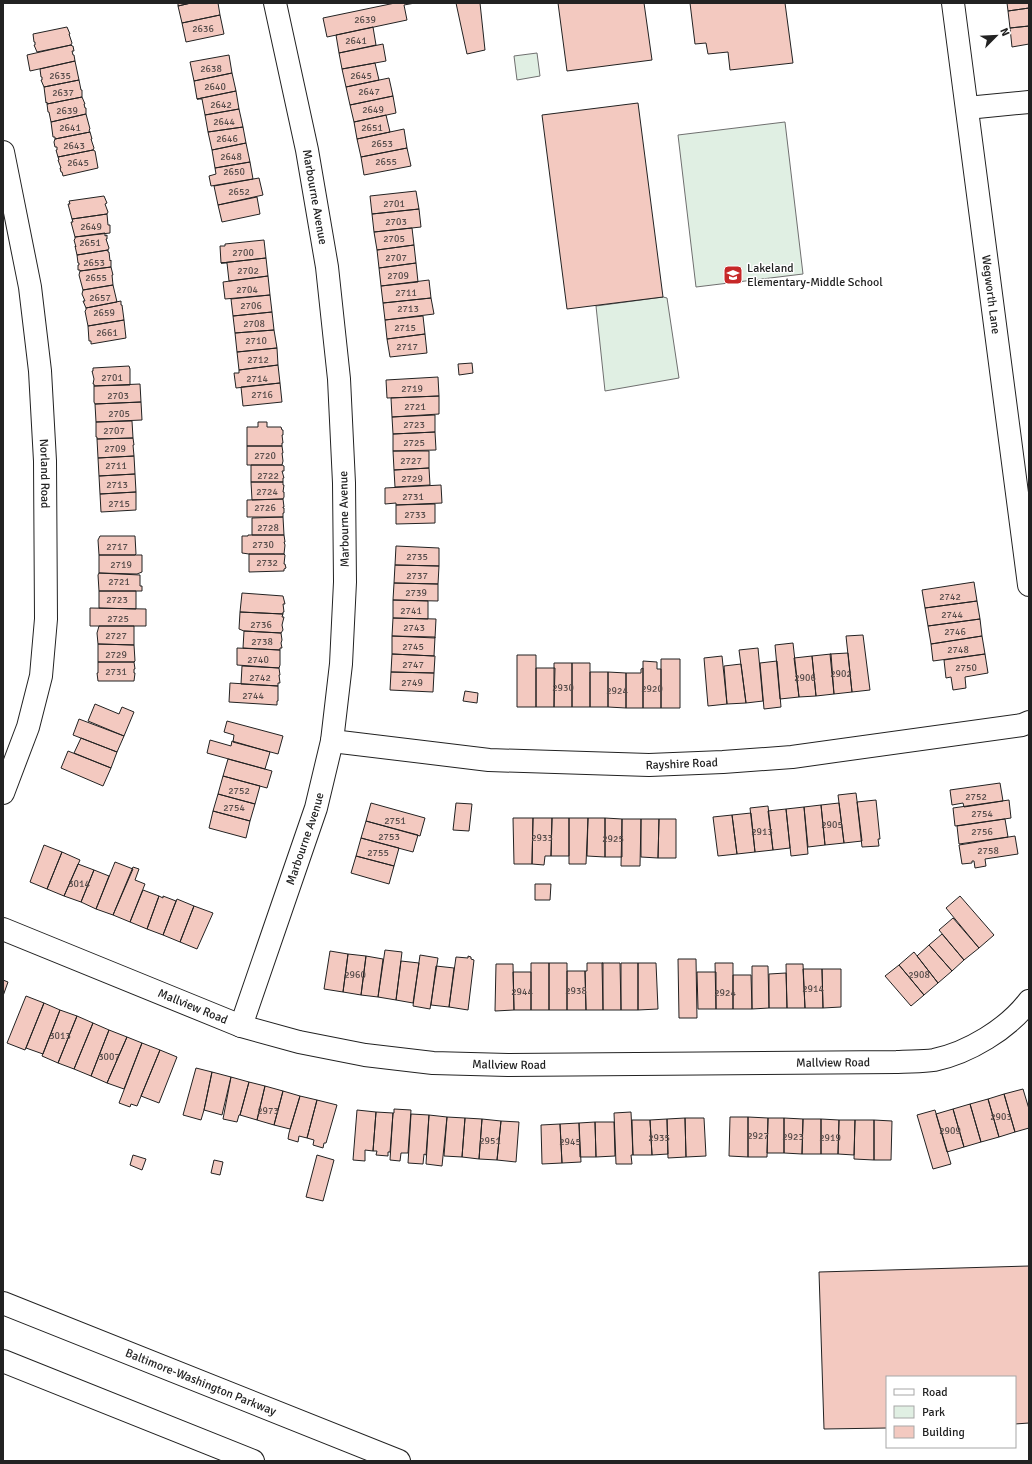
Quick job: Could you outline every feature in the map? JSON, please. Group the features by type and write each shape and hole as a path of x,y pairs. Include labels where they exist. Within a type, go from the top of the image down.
{"main road":[{"name":"Marbourne Avenue","path":"241,1026 316,808 332,741 341,664 345,582 344,483 339,379 327,267 306,150 275,3"},
{"name":"Wegworth Lane","path":"953,3 1029,585"},
{"path":"967,108 1029,102"},
{"name":"Norland Road","path":"3,152 30,287 40,371 45,461 46,619 41,676 28,727 3,793"},
{"name":"Rayshire Road","path":"332,741 489,760 648,765 792,757 1029,722"},
{"name":"Mallview Road","path":"3,929 241,1026 299,1042 365,1055 433,1063 508,1066 897,1062 934,1060 965,1050 994,1033 1027,1008"},
{"name":"Baltimore-Washington Parkway","path":"3,1303 399,1461"},
{"path":"3,1361 253,1461"}],"green space":[{"path":"537,53 540,76 517,80 514,56"},
{"path":"785,122 803,274 696,287 678,135"},
{"path":"663,297 667,298 679,378 605,391 596,306"}],"building":[{"path":"178,3 191,3 178,6"},
{"path":"191,3 218,3 220,15 182,23 178,6"},
{"path":"395,3 415,3 404,5 407,20 327,37 323,18"},
{"path":"456,3 480,3 485,50 467,54"},
{"path":"558,3 644,3 652,60 567,71"},
{"path":"690,3 785,3 793,63 730,70 728,52 708,54 706,43 695,44"},
{"path":"1007,3 1029,3 1029,8 1008,11"},
{"path":"1029,8 1029,26 1010,28 1008,11"},
{"path":"220,15 224,34 186,42 182,23"},
{"path":"1029,26 1029,44 1012,47 1010,28"},
{"path":"67,27 72,43 71,45 37,52 34,45 35,42 33,34"},
{"path":"373,27 376,45 339,53 336,35"},
{"path":"383,44 386,61 342,69 339,53"},
{"path":"71,45 73,46 74,51 72,51 75,61 30,71 27,55"},
{"path":"229,55 232,73 194,81 190,62"},
{"path":"75,61 79,80 44,87 41,80 42,77 40,69"},
{"path":"375,63 379,80 346,87 342,69"},
{"path":"232,73 236,91 197,99 194,81"},
{"path":"389,78 393,96 350,105 346,87"},
{"path":"79,80 82,90 82,97 46,103 44,87"},
{"path":"236,91 239,109 205,115 202,99 197,99"},
{"path":"393,96 396,113 354,122 350,105"},
{"path":"82,97 86,108 86,114 51,122 47,104"},
{"path":"638,103 663,297 567,309 542,115"},
{"path":"239,109 243,127 208,132 205,115"},
{"path":"86,114 90,132 55,139 55,137 53,137 51,122"},
{"path":"386,115 390,132 357,139 354,122"},
{"path":"243,127 246,143 212,150 208,132"},
{"path":"404,129 407,148 361,157 357,139"},
{"path":"90,132 94,148 93,150 58,157 56,150 57,147 55,147 54,142 55,139"},
{"path":"246,143 250,162 215,168 212,150"},
{"path":"407,148 411,166 364,175 361,157"},
{"path":"93,150 95,151 98,168 63,176 58,157"},
{"path":"250,162 253,179 211,186 209,176 216,174 215,168"},
{"path":"259,178 263,195 218,205 214,186"},
{"path":"416,191 419,209 372,214 370,196"},
{"path":"104,196 107,203 105,204 108,212 107,214 72,219 68,204 70,204 69,201"},
{"path":"257,197 260,214 222,222 218,205"},
{"path":"419,209 421,227 374,232 372,214"},
{"path":"107,214 108,225 110,225 110,233 75,237 71,222 73,222 72,219"},
{"path":"412,228 414,245 377,250 374,232"},
{"path":"105,233 105,236 107,235 106,239 109,248 108,250 77,255 74,240 75,237"},
{"path":"264,240 266,258 221,263 220,246 225,246 225,244"},
{"path":"414,245 416,263 379,268 377,250"},
{"path":"108,250 110,261 111,260 111,267 78,270 79,263 77,255"},
{"path":"266,258 268,276 229,281 227,263 221,263"},
{"path":"416,263 418,282 381,286 379,268"},
{"path":"111,267 113,285 83,290 79,275 80,271"},
{"path":"268,276 270,295 225,299 223,282"},
{"path":"429,280 431,298 383,303 381,286"},
{"path":"113,285 117,302 86,308 83,301 85,301 82,294 83,290"},
{"path":"270,295 272,312 233,316 231,299"},
{"path":"431,298 434,314 385,320 383,303"},
{"path":"121,301 124,320 88,326 85,311 86,308"},
{"path":"272,312 274,330 235,333 233,316"},
{"path":"423,316 425,334 387,339 385,320"},
{"path":"124,320 126,338 91,344 91,341 89,341 88,326"},
{"path":"274,330 277,348 237,352 235,333"},
{"path":"425,334 427,353 390,357 387,339"},
{"path":"277,348 278,365 239,370 237,352"},
{"path":"472,363 473,373 459,375 458,364"},
{"path":"278,365 280,383 236,388 234,373 239,373 239,370"},
{"path":"129,366 130,385 94,386 93,368"},
{"path":"438,377 439,396 387,398 386,380"},
{"path":"280,383 282,402 243,406 241,387"},
{"path":"140,384 141,402 95,404 94,402 94,386"},
{"path":"439,396 439,414 392,417 391,398"},
{"path":"141,402 142,420 96,422 95,404"},
{"path":"435,415 435,432 393,434 392,417"},
{"path":"132,421 133,438 97,439 96,437 96,422"},
{"path":"258,422 267,422 267,427 281,427 283,430 282,446 247,446 247,427 258,427"},
{"path":"435,432 436,450 393,451 393,434"},
{"path":"133,438 134,456 98,458 97,439"},
{"path":"247,446 282,446 282,465 247,465"},
{"path":"393,451 429,451 429,468 394,470"},
{"path":"134,456 135,474 99,476 98,458"},
{"path":"251,465 284,466 284,471 282,471 284,478 283,482 251,482"},
{"path":"429,468 430,485 395,487 394,470"},
{"path":"135,474 136,492 100,494 99,476"},
{"path":"251,482 283,482 284,497 283,499 252,500"},
{"path":"441,485 442,503 385,504 385,488"},
{"path":"136,492 136,510 101,512 100,494"},
{"path":"283,499 283,517 247,517 247,500"},
{"path":"435,504 435,523 396,524 396,505"},
{"path":"283,517 284,535 252,535 252,518"},
{"path":"284,535 284,554 242,553 242,536"},
{"path":"100,536 135,536 136,554 99,555 98,540"},
{"path":"396,546 439,548 439,566 395,565"},
{"path":"249,554 284,554 284,564 286,568 284,571 249,572"},
{"path":"99,555 142,555 142,572 137,574 99,573"},
{"path":"395,565 439,566 438,584 394,583"},
{"path":"99,573 140,575 140,586 142,586 142,591 99,591"},
{"path":"974,582 977,601 925,608 922,590"},
{"path":"394,583 438,584 438,601 393,600"},
{"path":"99,591 136,591 136,609 99,608"},
{"path":"242,593 283,596 285,604 283,604 284,612 283,614 240,612"},
{"path":"393,600 428,601 428,619 393,618"},
{"path":"977,601 980,619 928,626 925,608"},
{"path":"90,608 146,609 146,626 90,626"},
{"path":"240,612 283,614 283,630 281,633 244,631 239,629"},
{"path":"393,618 436,619 435,638 392,636"},
{"path":"980,619 982,636 931,644 928,626"},
{"path":"99,626 134,626 134,645 98,644 97,633"},
{"path":"244,631 281,633 282,648 280,648 280,650 243,648"},
{"path":"863,635 870,690 852,692 846,636"},
{"path":"392,636 435,637 434,656 392,654"},
{"path":"982,636 985,654 933,661 931,644"},
{"path":"793,643 799,697 780,699 775,645"},
{"path":"98,644 134,645 135,661 98,662"},
{"path":"237,648 280,650 279,668 237,665"},
{"path":"758,648 763,701 746,703 739,650"},
{"path":"848,653 852,692 834,694 830,654"},
{"path":"392,654 435,656 434,673 391,672"},
{"path":"831,654 834,694 816,696 812,656"},
{"path":"985,654 988,673 965,677 966,688 953,690 951,677 946,678 944,660"},
{"path":"517,655 536,655 536,707 517,707"},
{"path":"722,656 727,704 708,706 704,658"},
{"path":"812,656 816,696 799,697 794,658"},
{"path":"661,659 680,659 680,708 661,708"},
{"path":"643,661 657,662 657,669 661,669 661,708 643,708"},
{"path":"777,661 781,707 764,709 760,663"},
{"path":"98,662 134,662 134,681 98,681"},
{"path":"554,663 572,663 572,707 554,707"},
{"path":"572,663 590,663 590,707 572,707"},
{"path":"741,664 746,703 727,704 724,666"},
{"path":"242,666 279,668 280,683 278,683 278,686 241,684"},
{"path":"536,668 555,668 554,707 536,707"},
{"path":"643,668 643,708 626,708 626,673 641,673 641,669"},
{"path":"391,672 434,673 433,692 390,690"},
{"path":"590,672 608,672 608,707 590,707"},
{"path":"608,672 626,673 626,708 608,707"},
{"path":"230,683 278,686 277,705 229,702"},
{"path":"465,691 478,693 477,703 463,701"},
{"path":"95,704 119,714 122,707 134,712 124,736 88,721"},
{"path":"79,719 124,736 117,752 73,735"},
{"path":"227,721 283,736 278,754 233,742 234,735 224,732"},
{"path":"81,738 117,752 111,768 74,753"},
{"path":"210,740 231,746 232,741 270,752 265,769 207,753"},
{"path":"68,751 111,768 103,786 61,768"},
{"path":"228,759 272,771 267,788 223,776"},
{"path":"223,776 260,786 255,804 218,794"},
{"path":"1000,783 1003,801 964,807 963,803 952,805 950,790"},
{"path":"856,793 862,841 844,843 838,795"},
{"path":"218,794 255,804 250,821 213,811"},
{"path":"876,800 880,839 878,839 879,846 862,847 857,802"},
{"path":"1009,800 1011,818 955,826 953,808"},
{"path":"371,803 425,818 420,836 366,821"},
{"path":"456,803 472,804 469,831 453,830"},
{"path":"839,803 844,843 825,845 821,805"},
{"path":"821,805 825,845 808,847 804,807"},
{"path":"768,806 773,850 755,852 750,808"},
{"path":"804,807 808,854 791,856 786,809"},
{"path":"786,809 790,848 773,850 768,811"},
{"path":"213,811 250,821 246,838 209,828"},
{"path":"751,813 755,852 737,854 732,815"},
{"path":"732,815 737,854 718,856 713,817"},
{"path":"513,818 533,818 532,864 514,864"},
{"path":"533,818 552,818 551,856 545,856 544,865 532,864"},
{"path":"552,818 569,818 569,856 551,856"},
{"path":"569,818 588,818 586,864 569,864"},
{"path":"588,818 605,818 605,857 587,856"},
{"path":"605,818 622,819 622,857 605,857"},
{"path":"622,819 641,819 640,866 621,866"},
{"path":"641,819 659,819 658,858 641,857"},
{"path":"659,819 676,819 676,858 658,858"},
{"path":"1005,819 1008,837 959,844 957,826"},
{"path":"366,821 418,835 413,852 361,838"},
{"path":"1015,836 1018,854 985,859 986,866 975,868 974,861 972,861 972,863 962,864 959,845"},
{"path":"361,838 399,848 394,866 356,856"},
{"path":"44,845 62,852 47,889 30,882"},
{"path":"62,852 80,860 64,896 47,889"},
{"path":"356,856 394,866 389,884 351,873"},
{"path":"115,862 133,869 113,915 96,909"},
{"path":"78,864 94,870 81,902 64,896"},
{"path":"133,867 139,869 135,880 145,884 130,922 113,915"},
{"path":"94,870 109,876 96,909 81,902"},
{"path":"535,884 551,884 550,900 535,900"},
{"path":"143,890 159,896 147,929 130,922"},
{"path":"159,896 176,901 163,935 147,929"},
{"path":"960,896 994,935 979,948 946,908"},
{"path":"177,899 194,906 180,942 163,935"},
{"path":"194,906 213,913 197,949 180,942"},
{"path":"953,918 979,948 964,960 939,930"},
{"path":"942,934 964,960 952,971 929,945"},
{"path":"929,945 952,971 938,983 917,956"},
{"path":"385,950 402,952 396,1000 378,997"},
{"path":"330,951 348,954 343,992 324,989"},
{"path":"914,952 938,983 924,995 899,965"},
{"path":"348,954 366,956 361,995 343,992"},
{"path":"420,955 438,958 430,1009 413,1006"},
{"path":"366,956 383,959 378,997 361,995"},
{"path":"468,956 474,960 468,1010 449,1007 456,957 468,958"},
{"path":"678,959 696,959 697,1018 679,1018"},
{"path":"401,961 419,963 413,1003 396,1000"},
{"path":"531,963 549,963 549,1010 531,1010"},
{"path":"549,963 567,963 567,1010 549,1010"},
{"path":"587,963 603,963 603,1010 586,1010 585,971 587,971"},
{"path":"602,963 620,963 621,1010 603,1010"},
{"path":"621,963 638,963 638,1010 621,1010"},
{"path":"638,963 656,963 658,1009 638,1010"},
{"path":"715,963 733,963 733,1009 716,1009"},
{"path":"496,964 513,964 514,1010 495,1011"},
{"path":"786,964 803,964 805,1008 787,1008"},
{"path":"899,965 924,995 911,1006 885,976"},
{"path":"436,966 454,968 449,1007 431,1005"},
{"path":"752,966 768,966 769,1008 752,1009"},
{"path":"803,969 822,969 823,1008 805,1008"},
{"path":"822,969 841,969 841,1007 823,1008"},
{"path":"567,971 585,971 586,1010 567,1010"},
{"path":"513,972 531,972 531,1010 514,1010"},
{"path":"697,972 716,972 716,1009 698,1009"},
{"path":"786,973 787,1008 769,1008 769,974"},
{"path":"733,975 751,975 752,1009 733,1009"},
{"path":"3,980 8,982 3,996"},
{"path":"26,996 44,1003 25,1050 7,1043"},
{"path":"44,1003 60,1010 43,1054 26,1048"},
{"path":"60,1010 77,1016 58,1063 42,1056"},
{"path":"77,1016 93,1023 74,1069 58,1063"},
{"path":"93,1023 109,1030 91,1076 74,1069"},
{"path":"109,1030 127,1037 107,1083 91,1076"},
{"path":"127,1037 142,1043 124,1089 107,1083"},
{"path":"142,1043 160,1050 137,1106 131,1104 130,1107 119,1103"},
{"path":"160,1050 177,1057 159,1103 141,1096"},
{"path":"196,1068 212,1072 201,1120 183,1115"},
{"path":"212,1072 231,1077 222,1115 204,1110"},
{"path":"231,1077 249,1082 237,1122 223,1119"},
{"path":"249,1082 265,1086 257,1120 240,1115"},
{"path":"265,1086 283,1091 274,1125 257,1120"},
{"path":"1023,1089 1029,1109 1029,1128 1015,1132 1004,1094"},
{"path":"283,1091 300,1096 290,1129 274,1125"},
{"path":"1004,1094 1015,1132 999,1137 988,1099"},
{"path":"300,1096 317,1100 307,1138 299,1136 298,1142 288,1139"},
{"path":"988,1099 999,1137 981,1142 970,1104"},
{"path":"317,1100 337,1105 326,1143 324,1143 323,1148 313,1145 314,1140 307,1138"},
{"path":"970,1104 981,1142 964,1147 953,1109"},
{"path":"394,1109 411,1110 408,1153 401,1153 400,1161 390,1160"},
{"path":"953,1109 964,1147 947,1152 936,1114"},
{"path":"357,1110 376,1112 373,1151 365,1150 365,1161 353,1160"},
{"path":"935,1110 951,1164 933,1169 917,1115"},
{"path":"376,1112 393,1113 390,1152 388,1152 388,1156 376,1155 377,1151 373,1151"},
{"path":"631,1112 632,1164 616,1164 614,1113"},
{"path":"411,1114 429,1115 426,1155 424,1154 423,1164 408,1163"},
{"path":"429,1115 447,1117 442,1166 426,1164"},
{"path":"447,1117 465,1118 462,1157 444,1156"},
{"path":"730,1117 748,1117 748,1157 729,1156"},
{"path":"748,1117 768,1118 767,1157 748,1157"},
{"path":"465,1118 482,1119 479,1159 462,1157"},
{"path":"685,1118 704,1118 706,1156 686,1157"},
{"path":"685,1118 686,1157 668,1158 667,1119"},
{"path":"768,1118 784,1118 784,1153 767,1153"},
{"path":"784,1118 803,1119 802,1154 784,1153"},
{"path":"482,1119 501,1121 497,1160 479,1159"},
{"path":"667,1119 668,1154 652,1155 650,1120"},
{"path":"803,1119 821,1119 821,1154 802,1154"},
{"path":"821,1119 839,1120 838,1154 821,1154"},
{"path":"632,1120 650,1120 652,1155 633,1155"},
{"path":"839,1120 855,1120 854,1155 838,1154"},
{"path":"855,1120 874,1120 874,1160 854,1159"},
{"path":"874,1120 892,1121 891,1160 874,1160"},
{"path":"501,1121 519,1122 516,1162 497,1160"},
{"path":"595,1122 596,1157 580,1157 579,1123"},
{"path":"595,1122 614,1122 615,1156 596,1157"},
{"path":"579,1123 581,1162 562,1163 560,1124"},
{"path":"560,1124 562,1163 542,1164 541,1125"},
{"path":"133,1155 146,1159 142,1170 130,1165"},
{"path":"317,1155 334,1160 323,1201 306,1197"},
{"path":"214,1160 223,1162 220,1175 211,1173"},
{"path":"1029,1266 1029,1423 1016,1424 1016,1376 886,1376 886,1428 824,1429 819,1272"}],"place":[{"name":"Lakeland Elementary-Middle School","path":"733,275"}]}
